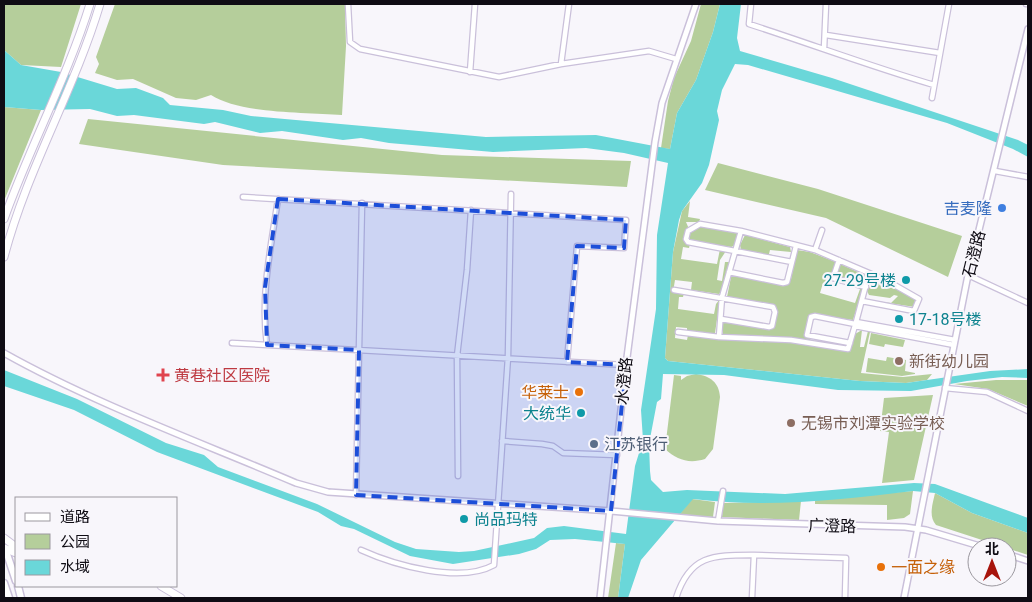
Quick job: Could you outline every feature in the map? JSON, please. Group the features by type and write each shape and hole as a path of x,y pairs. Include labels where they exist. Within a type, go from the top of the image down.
{"main road":[{"path":"4,219 68,68 90,4"},
{"path":"4,257 16,216 78,68 100,4"},
{"path":"40,133 41,141 47,139"},
{"path":"27,161 33,160 36,165"},
{"path":"4,538 15,546"},
{"path":"5,551 15,578"},
{"path":"4,583 8,598"},
{"path":"163,587 182,598"},
{"path":"171,587 187,598"}],"street":[{"path":"348,4 350,42 360,49 499,77 561,64 649,51 676,59"},
{"path":"470,72 475,4"},
{"path":"561,64 569,4"},
{"name":"水澄路","path":"600,598 626,364 651,165 662,103 696,4"},
{"path":"752,4 749,24 881,70 934,85"},
{"path":"824,49 826,4"},
{"path":"932,98 949,4"},
{"name":"石澄路","path":"918,528 968,275 996,171 1028,30"},
{"path":"826,35 940,53"},
{"path":"996,171 1028,177"},
{"path":"361,550 420,569 454,573 483,571 494,565 508,357 511,194"},
{"path":"243,196 626,220 624,248 577,246 567,362"},
{"path":"267,345 264,321 265,287 278,198"},
{"path":"356,495 362,203"},
{"path":"458,476 457,356 467,270 471,210"},
{"path":"792,262 688,242 686,236 688,231 700,224 741,231 815,250 891,283 919,300 914,311 862,301"},
{"path":"815,250 822,230"},
{"path":"719,336 722,298 741,231"},
{"path":"729,272 783,283 789,280 796,246"},
{"path":"839,260 833,278 866,287"},
{"path":"678,332 781,342 791,340 848,349 869,273"},
{"path":"968,275 1028,303"},
{"path":"674,290 773,307 775,312 772,326 769,327 721,319"},
{"path":"850,343 807,335 813,317 955,343"},
{"path":"814,344 815,337"},
{"path":"232,342 626,364"},
{"name":"广澄路","path":"4,353 31,368 100,399 296,483 328,492 626,512 718,521 918,528 967,543"},
{"path":"945,388 987,392 1028,411"},
{"path":"502,441 553,446 563,453 616,455"},
{"path":"718,521 723,491"},
{"path":"904,598 918,528"},
{"path":"676,598 681,582 696,565 719,554 846,558 845,598"},
{"path":"752,598 754,555"}],"highlighted area":[{"path":"278,199 626,220 624,248 577,246 567,362 626,365 611,511 356,495 359,350 267,345 265,287"}],"green space":[{"path":"4,4 81,4 61,67 21,65 4,50"},
{"path":"115,4 345,4 346,46 342,115 256,109 239,106 211,95 196,100 176,98 133,79 117,80 95,73 99,64 96,57"},
{"path":"701,4 720,4 713,32 696,80 677,113 670,149 661,148 668,101 674,78 691,41"},
{"path":"4,107 41,110 4,201"},
{"path":"88,119 442,155 631,161 627,187 223,165 79,144"},
{"path":"718,163 818,189 962,236 948,277 826,218 705,190"},
{"path":"690,201 688,217 700,219 699,222 686,222 689,229 684,239 685,243 690,244 689,248 683,247 681,259 717,264 720,249 726,251 720,260 717,280 722,281 725,262 730,262 719,294 691,290 692,282 675,280 673,292 684,293 683,297 679,297 678,309 714,314 716,304 720,299 715,333 713,335 687,332 687,328 676,327 675,338 687,340 688,335 792,343 850,352 855,334 862,330 860,347 864,347 868,331 870,332 861,373 903,377 932,374 927,380 906,383 860,381 668,361 665,358 673,252 682,211"},
{"path":"700,226 736,231 738,235 736,245 731,247 690,241 689,233"},
{"path":"745,235 790,247 791,252 770,250 769,254 790,260 741,250 740,245"},
{"path":"797,250 810,252 836,262 830,280 823,283 820,293 855,303 860,289 863,289 853,320 815,315 808,322 805,336 811,338 810,341 723,334 723,323 725,321 769,328 776,309 727,297 731,277 734,275 785,285 791,279"},
{"path":"840,264 865,275 863,284 836,277"},
{"path":"874,276 915,299 915,307 868,300 891,303 898,296 894,295 890,298 869,295 867,291 871,277"},
{"path":"871,333 905,340 903,347 885,344 884,347 869,344"},
{"path":"887,357 906,360 905,371 915,374 902,376 866,372 868,358 886,361"},
{"path":"696,374 706,376 713,381 718,387 720,397 713,449 705,459 688,461 674,456 665,449 674,375 681,376 681,380"},
{"path":"996,380 1028,380 1028,406 988,389 954,384"},
{"path":"933,395 914,480 882,483 889,432 880,431 884,398"},
{"path":"913,491 910,514 904,518 887,520 887,505 815,504 815,499"},
{"path":"935,493 972,513 1028,533 1028,555 1017,551 1017,537 973,537 936,525 932,518 932,505"},
{"path":"692,499 715,502 713,517 679,515"},
{"path":"801,501 799,520 722,517 723,503"},
{"path":"616,543 625,544 618,598 608,598"}],"water":[{"path":"720,4 741,4 737,38 740,51 832,78 1018,140 1028,145 1028,157 1013,149 947,123 748,65 735,64 722,90 717,111 719,120 709,165 702,183 682,211 679,220 673,252 665,358 668,361 860,381 906,383 990,371 1028,369 1028,378 1002,377 911,391 838,390 724,375 663,374 661,399 657,402 649,444 651,480 663,492 687,490 785,494 914,483 935,484 1028,518 1028,533 972,513 935,493 913,491 831,500 775,503 720,502 693,499 641,560 628,598 618,598 625,544 575,539 550,540 536,549 519,554 453,564 410,556 354,529 341,526 318,512 157,452 74,410 4,386 4,370 77,399 166,443 204,455 218,467 317,504 395,542 416,549 459,552 474,551 534,538 547,528 564,526 626,534 635,466 643,440 641,410 656,309 657,235 668,163 624,153 586,148 493,152 389,143 361,138 343,140 282,131 260,133 215,122 204,124 134,115 117,116 90,109 41,110 4,107 4,50 21,65 61,72 117,89 136,88 163,98 170,105 223,110 251,116 486,137 596,135 670,149 677,113 696,80 713,32"}],"place":[{"name":"吉麦隆","path":"1002,208"},
{"name":"27-29号楼","path":"906,280"},
{"name":"17-18号楼","path":"899,319"},
{"name":"新街幼儿园","path":"899,361"},
{"name":"黄巷社区医院","path":"163,375"},
{"name":"华莱士","path":"579,392"},
{"name":"大统华","path":"581,413"},
{"name":"无锡市刘潭实验学校","path":"791,423"},
{"name":"江苏银行","path":"594,444"},
{"name":"尚品玛特","path":"464,519"},
{"name":"一面之缘","path":"881,567"}]}
